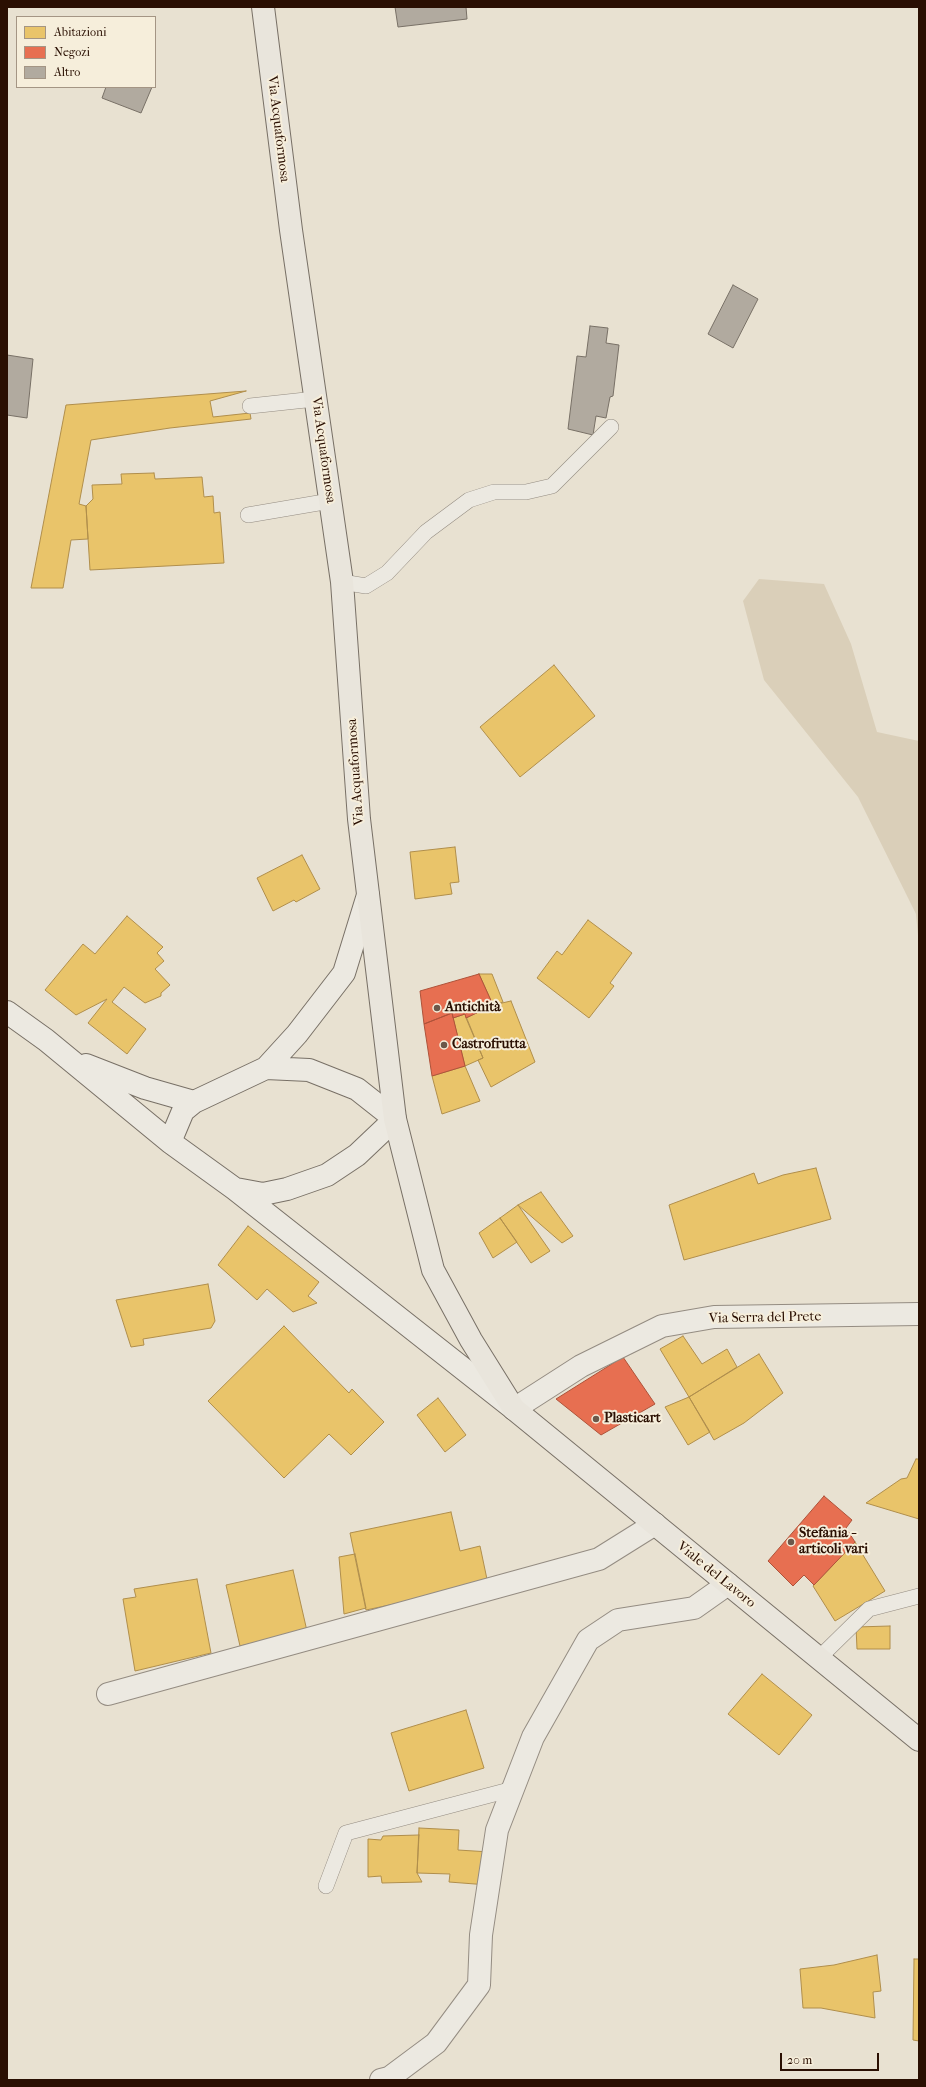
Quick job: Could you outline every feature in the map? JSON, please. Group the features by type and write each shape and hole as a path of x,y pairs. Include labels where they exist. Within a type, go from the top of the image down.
{"main road":[{"name":"Via Acquaformosa","path":"263,7 291,230 342,582 359,819 395,1119"},
{"name":"Viale del Lavoro","path":"395,1119 433,1270 471,1340 514,1409 919,1740"}],"street":[{"path":"170,1142 183,1111 194,1102 266,1068 297,1034 344,973 368,895"},
{"path":"7,1012 69,1058 170,1142 235,1189 514,1409"},
{"path":"69,1058 145,1088 194,1102"},
{"path":"235,1189 263,1194 287,1189 327,1175 357,1155 395,1119 357,1089 309,1070 266,1068"},
{"name":"Via Serra del Prete","path":"514,1409 581,1366 662,1326 714,1317 919,1314"},
{"path":"108,1694 599,1558 655,1524"},
{"path":"381,2080 389,2078 436,2043 479,1985 482,1934 497,1830 533,1737 588,1640 618,1620 694,1608 728,1584"}],"lane":[{"path":"250,406 315,399"},
{"path":"342,582 366,586 376,580 386,573 426,532 468,500 494,492 526,492 552,486 611,427"},
{"path":"248,515 330,502"},
{"path":"818,1659 869,1610 919,1596"},
{"path":"326,1886 346,1833 513,1789"}],"shaded area":[{"path":"759,579 824,584 851,644 877,732 919,741 919,946 916,914 858,797 764,680 743,601"}],"building: Abitazioni":[{"path":"246,391 210,401 213,417 250,413 251,419 170,428 91,440 79,504 86,506 88,539 71,540 63,588 31,588 66,405"},
{"path":"154,473 155,479 202,477 204,497 213,496 214,513 220,512 224,563 90,570 86,506 93,499 92,485 122,484 121,474"},
{"path":"554,665 595,716 520,777 480,727"},
{"path":"455,847 459,882 450,883 452,894 415,899 410,852"},
{"path":"302,855 320,889 296,902 294,900 273,911 257,878"},
{"path":"127,916 163,947 157,953 164,961 155,969 170,985 161,993 161,996 145,1003 124,987 112,1002 146,1029 127,1054 88,1023 107,999 76,1015 45,990 83,944 95,954"},
{"path":"588,920 632,953 610,983 614,986 589,1018 537,978 557,951 562,955"},
{"path":"479,974 492,974 503,1002 493,1005"},
{"path":"511,1001 535,1062 491,1087 478,1060 483,1058 466,1018 493,1005"},
{"path":"465,1014 483,1058 465,1066 453,1018"},
{"path":"465,1066 480,1101 442,1114 432,1076"},
{"path":"816,1168 831,1219 684,1260 669,1205 754,1173 758,1184 783,1175"},
{"path":"541,1192 573,1236 562,1243 518,1205"},
{"path":"518,1205 550,1251 531,1263 500,1218"},
{"path":"500,1218 517,1242 493,1258 479,1233"},
{"path":"248,1226 319,1282 308,1296 317,1303 293,1312 267,1289 257,1300 218,1265"},
{"path":"208,1284 215,1321 211,1328 143,1339 144,1345 131,1347 116,1300"},
{"path":"284,1326 349,1393 352,1389 384,1422 351,1455 329,1434 284,1478 208,1401"},
{"path":"683,1336 702,1364 727,1349 737,1367 689,1397 660,1349"},
{"path":"759,1354 783,1393 744,1423 714,1440 689,1397"},
{"path":"689,1397 710,1432 688,1445 665,1407"},
{"path":"438,1398 466,1435 445,1452 417,1415"},
{"path":"916,1459 919,1459 919,1519 866,1503 901,1479 907,1478"},
{"path":"451,1512 460,1551 480,1546 488,1584 366,1610 350,1533"},
{"path":"855,1542 885,1591 835,1621 813,1586"},
{"path":"355,1554 366,1608 344,1614 339,1557"},
{"path":"293,1570 307,1631 240,1646 226,1585"},
{"path":"197,1579 211,1653 135,1671 123,1599 136,1597 134,1589"},
{"path":"890,1626 890,1649 857,1649 856,1627"},
{"path":"762,1674 812,1715 779,1755 728,1714"},
{"path":"466,1710 484,1768 409,1791 391,1733"},
{"path":"419,1828 459,1830 458,1850 490,1852 488,1885 449,1882 450,1874 417,1873"},
{"path":"419,1835 417,1873 422,1882 382,1883 381,1876 368,1877 368,1839 381,1840 383,1836"},
{"path":"877,1955 881,1991 873,1992 875,2018 821,2008 803,2008 800,1969 834,1965"},
{"path":"914,1959 919,1959 919,2041 913,2040"}],"building: Negozi":[{"path":"479,974 493,1005 466,1018 465,1014 453,1018 452,1013 424,1024 420,991"},
{"name":"Castrofrutta","path":"452,1013 465,1066 432,1076 424,1024"},
{"path":"623,1357 655,1404 601,1435 556,1399"},
{"path":"824,1496 852,1520 846,1528 855,1542 814,1585 804,1575 793,1586 768,1561"}],"building: Altro":[{"path":"395,7 466,7 467,19 398,27"},
{"path":"106,88 152,88 141,113 102,98"},
{"path":"733,285 758,299 733,348 708,334"},
{"path":"590,326 608,328 606,343 619,345 613,396 610,397 606,418 596,416 593,435 568,429 577,356 586,357"},
{"path":"7,355 33,359 27,418 7,415"}],"place":[{"name":"Antichità","path":"437,1008"},
{"name":"Castrofrutta","path":"444,1045"},
{"name":"Plasticart","path":"596,1419"},
{"name":"Stefania - articoli vari","path":"791,1542"}]}
